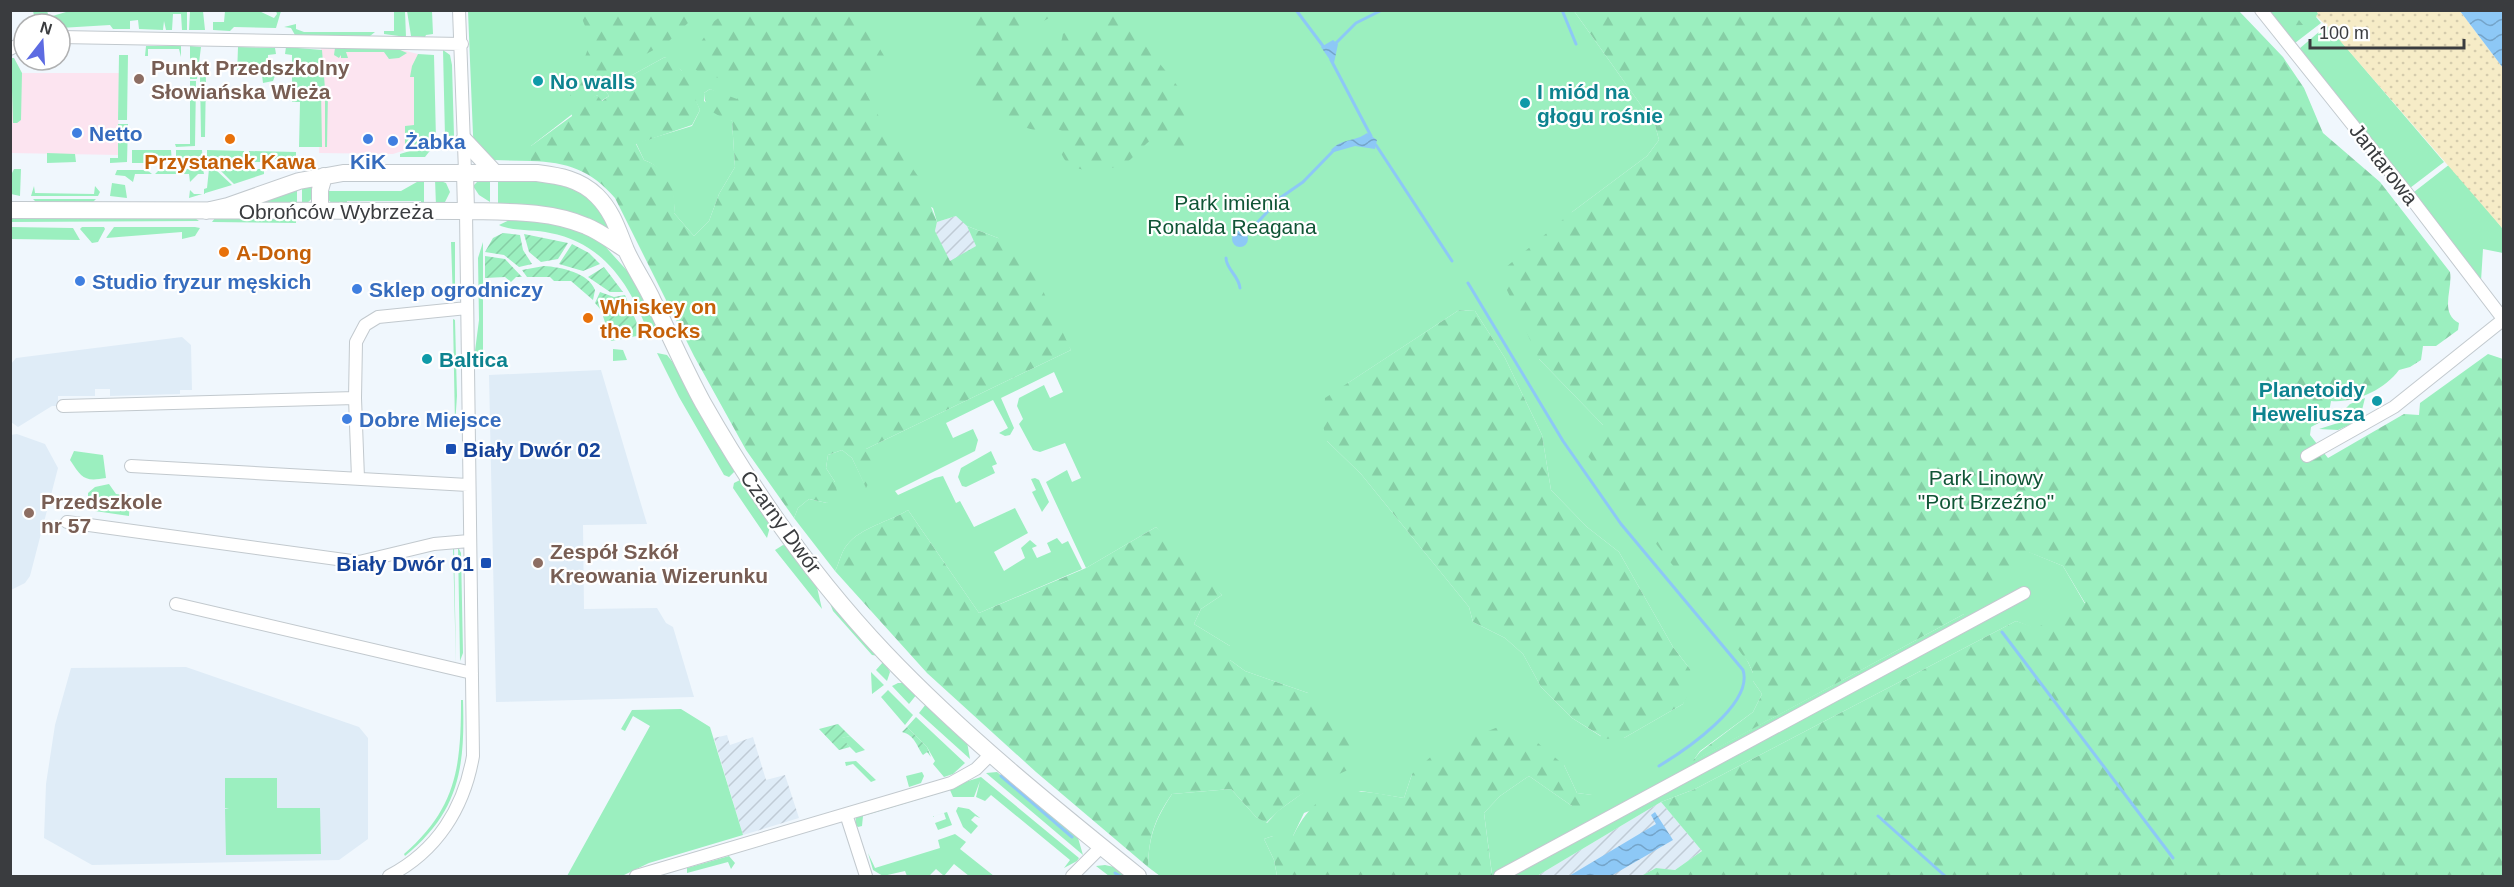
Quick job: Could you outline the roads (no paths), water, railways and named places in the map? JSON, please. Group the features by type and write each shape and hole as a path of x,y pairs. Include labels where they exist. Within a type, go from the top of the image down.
{"main road":[{"path":"464,140 494,172"},
{"path":"465,172 466,211 532,213 567,219 594,229 626,250"},
{"name":"Czarny Dwór","path":"465,172 559,176 584,185 608,209 626,250 702,401 780,526 833,594 879,646 992,753 1138,876"},
{"name":"Obrońców Wybrzeża","path":"206,211 324,176 359,173 465,172"},
{"path":"320,212 324,176"},
{"name":"Obrońców Wybrzeża","path":"10,210 466,211"}],"street":[{"path":"459,10 465,172"},
{"name":"Jantarowa","path":"2261,10 2503,319"},
{"path":"72,37 462,44"},
{"path":"389,876 429,847 444,829 458,806 472,762 466,211"},
{"path":"358,478 355,398 356,342 365,325 378,317 467,308"},
{"path":"2307,456 2394,407 2503,319"},
{"path":"63,406 355,398"},
{"path":"131,466 468,485"},
{"path":"67,522 352,562 377,559 435,544 469,541"},
{"path":"1500,876 2024,593"},
{"path":"176,604 472,673"},
{"path":"636,876 951,783 976,769 992,753"},
{"path":"846,814 866,876"},
{"path":"1072,876 1101,847"}],"water":[{"path":"2460,11 2503,11 2503,68"},
{"path":"1333,40 1338,44 1334,63 1332,63 1321,47"},
{"path":"1367,133 1377,140 1375,149 1355,146 1334,152 1331,150 1335,146"},
{"path":"1240,231 1248,239 1240,247 1232,239"},
{"path":"1655,812 1673,840 1611,876 1569,876 1656,824 1651,815"}],"waterway":[{"path":"1296,10 1323,46"},
{"path":"1335,44 1356,23 1382,10"},
{"path":"1562,10 1576,44"},
{"path":"1331,60 1371,136"},
{"path":"1376,145 1452,261"},
{"path":"1246,235 1280,198 1303,182 1336,148"},
{"path":"1226,258 1240,288"},
{"path":"1468,283 1563,441 1621,524 1743,670 1744,683 1728,711 1699,738 1659,766"},
{"path":"2002,632 2173,858"},
{"path":"1001,776 1072,837"},
{"path":"1878,816 1945,876"},
{"path":"1115,873 1120,876"}],"place":[{"name":"Punkt Przedszkolny Słowiańska Wieża","path":"139,79"},
{"name":"No walls","path":"538,81"},
{"name":"I miód na głogu rośnie","path":"1525,103"},
{"name":"Netto","path":"77,133"},
{"name":"Przystanek Kawa","path":"230,139"},
{"name":"KiK","path":"368,139"},
{"name":"Żabka","path":"393,141"},
{"name":"A-Dong","path":"224,252"},
{"name":"Studio fryzur męskich","path":"80,281"},
{"name":"Sklep ogrodniczy","path":"357,289"},
{"name":"Whiskey on the Rocks","path":"588,318"},
{"name":"Baltica","path":"427,359"},
{"name":"Planetoidy Heweliusza","path":"2377,401"},
{"name":"Dobre Miejsce","path":"347,419"},
{"name":"Biały Dwór 02","path":"451,449"},
{"name":"Przedszkole nr 57","path":"29,513"},
{"name":"Biały Dwór 01","path":"486,563"},
{"name":"Zespół Szkół Kreowania Wizerunku","path":"538,563"}],"park label":[{"name":"Park imienia Ronalda Reagana","path":"1232,214"},
{"name":"Park Linowy \"Port Brzeźno\"","path":"1986,489"}]}
